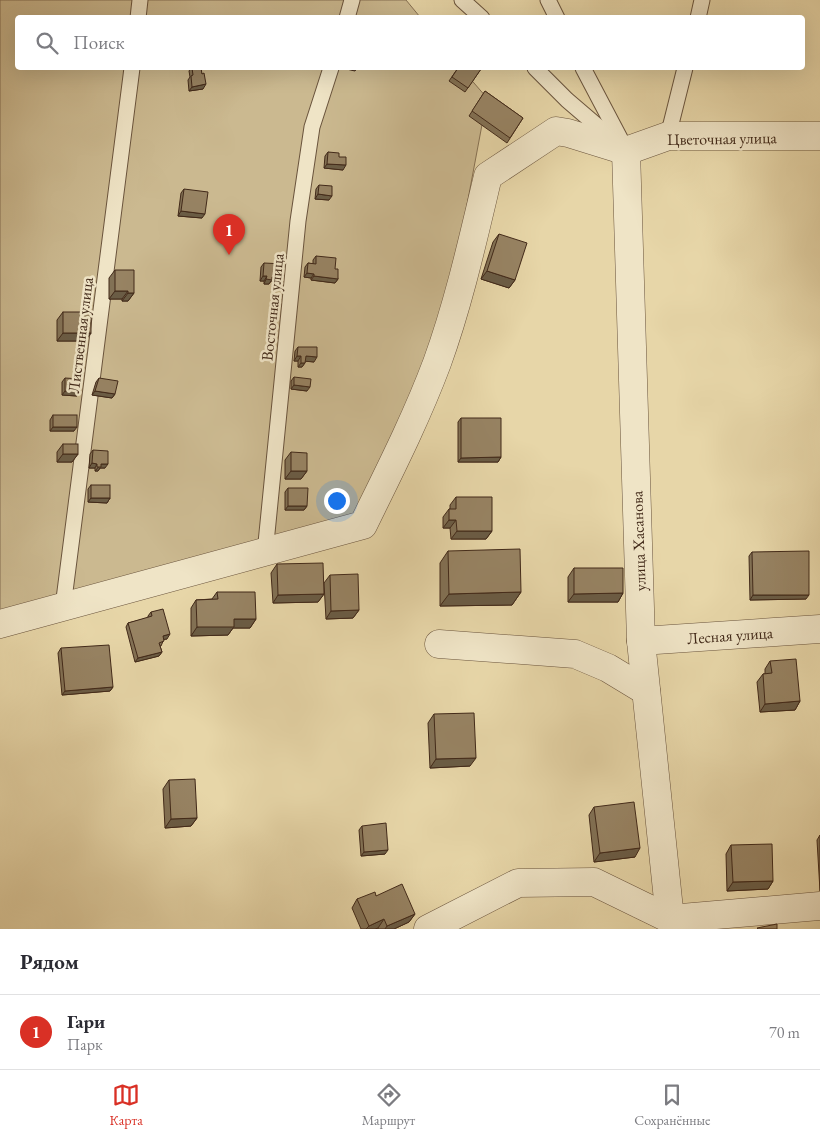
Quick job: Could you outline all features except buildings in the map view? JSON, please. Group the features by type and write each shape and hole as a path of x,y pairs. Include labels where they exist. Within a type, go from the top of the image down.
{"street":[{"path":"0,624 363,525 412,424 438,362 462,283 488,176 556,131 626,151"},
{"name":"Цветочная улица","path":"626,151 668,136 820,136"},
{"name":"улица Хасанова","path":"626,151 641,641 672,924"},
{"name":"Лесная улица","path":"641,641 820,629"},
{"path":"439,644 574,654 608,668 646,691"},
{"path":"428,929 518,883 594,882 672,924 820,906"}],"lane":[{"path":"138,15 140,0"},
{"path":"348,15 352,0"},
{"path":"462,0 479,15"},
{"path":"548,0 556,15"},
{"path":"699,15 702,0"},
{"name":"Лиственная улица","path":"63,607 132,70"},
{"name":"Восточная улица","path":"265,553 298,221 312,127 330,70"},
{"path":"538,70 567,100 626,151"},
{"path":"584,70 626,151"},
{"path":"668,136 684,70"}],"shaded area":[{"path":"0,0 406,0 418,15 15,15 15,70 463,70 487,98 443,333 352,517 0,611"}],"place":[{"name":"Гари","path":"229,255"}]}
